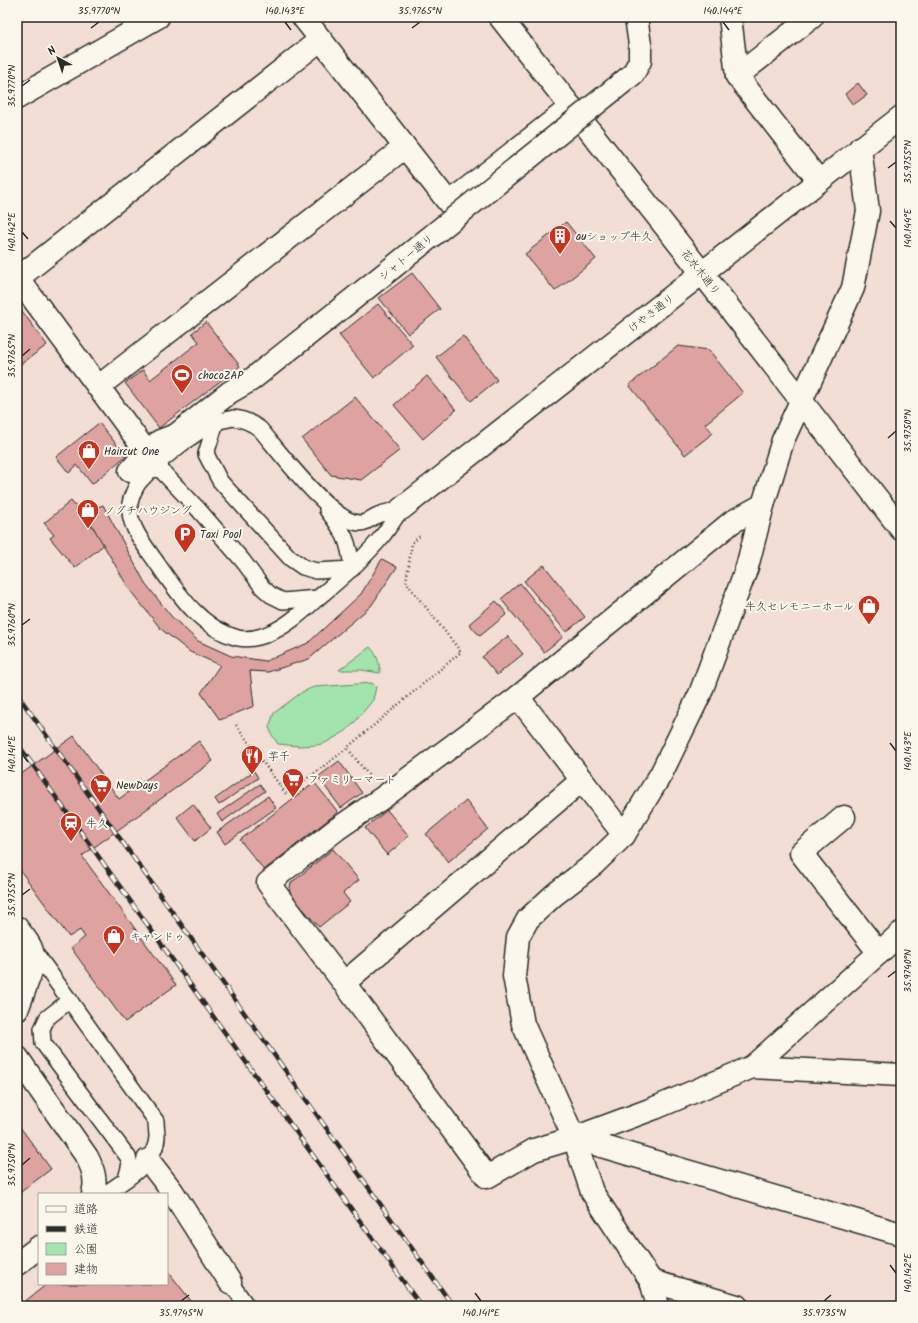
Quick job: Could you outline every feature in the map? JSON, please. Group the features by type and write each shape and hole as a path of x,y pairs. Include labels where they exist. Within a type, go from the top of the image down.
{"street":[{"path":"17,98 158,17"},
{"path":"303,17 449,203 571,107"},
{"name":"花水木通り","path":"500,17 901,529"},
{"name":"シャトー通り","path":"130,471 151,459 160,440 176,435 230,392 251,380 633,74 640,61 640,45 636,17"},
{"path":"730,17 737,76 819,181"},
{"path":"737,76 812,17"},
{"path":"151,459 17,278 320,40"},
{"name":"けやき通り","path":"402,509 901,116"},
{"path":"98,387 405,147"},
{"path":"658,1306 651,1281 592,1192 574,1138 523,1024 514,976 518,938 528,919 554,895 594,864 624,835 661,774 700,694 747,567 763,505 783,440 853,288 868,211 860,148"},
{"path":"763,505 732,522 518,697 385,796 337,829 268,883 488,1177 534,1150 574,1138 655,1108 752,1067 901,933"},
{"path":"518,697 624,835"},
{"path":"344,983 582,780"},
{"path":"844,817 801,853 879,953"},
{"path":"17,928 32,948 34,959 33,966 17,1010"},
{"path":"17,1057 87,1157 93,1170 95,1188 93,1193"},
{"path":"752,1067 901,1075"},
{"path":"574,1138 901,1234"},
{"path":"148,1160 172,1191 230,1282"},
{"path":"17,1264 38,1247"},
{"path":"651,1281 737,1306"}],"lane":[{"path":"352,569 350,550 344,532 319,498 260,429 252,422 243,419 233,418 216,422 193,437 151,459 131,499 130,514 133,525 140,538 176,589 196,613 214,629 239,638 254,638 270,633 291,622 352,569 384,534 402,509"},
{"path":"216,422 206,454 220,481 290,558 303,568 316,572 352,569"},
{"path":"151,459 198,509 263,588 271,595 283,601 318,598"},
{"path":"319,498 335,512 355,522 362,523 378,515 402,509"},
{"path":"32,948 156,1121 157,1138 154,1149 148,1160 126,1179 106,1193"},
{"path":"70,1000 47,1018 42,1029 43,1043 128,1157 130,1164 126,1179"},
{"path":"230,1282 248,1306"}],"path":[{"path":"236,725 286,794 336,756 461,652 406,582 412,543 421,534"},
{"path":"348,750 385,796"}],"green space":[{"path":"370,647 378,659 380,673 361,670 339,670"},
{"path":"372,683 376,687 373,700 346,731 325,743 299,746 278,744 272,735 269,727 274,713 302,692 314,687"}],"building":[{"path":"858,83 867,95 853,105 845,94"},
{"name":"auショップ牛久","path":"566,222 596,259 555,291 525,254"},
{"path":"412,273 440,309 408,334 379,298"},
{"path":"378,304 413,345 374,378 339,335"},
{"path":"22,311 47,345 17,367 17,314"},
{"path":"206,322 240,366 159,428 125,383 143,370 150,380 199,342 192,333"},
{"path":"463,336 497,380 471,401 436,357"},
{"path":"678,346 709,350 743,393 705,424 713,433 685,455 629,385"},
{"path":"427,376 456,410 423,439 394,405"},
{"path":"355,397 400,450 361,480 331,475 302,439"},
{"path":"99,423 126,456 92,484 77,465 69,473 56,457"},
{"path":"71,501 106,543 75,568 50,538 54,535 44,523"},
{"path":"103,505 145,583 171,616 198,641 231,656 266,661 308,643 361,594 382,559 397,567 371,606 309,659 268,672 250,671 254,706 220,720 201,693 220,665 190,652 161,629 129,589 85,513"},
{"path":"544,565 585,617 566,632 524,581"},
{"path":"520,583 563,637 544,652 501,599"},
{"path":"496,601 507,614 480,636 469,624"},
{"path":"508,636 523,654 497,675 482,657"},
{"path":"74,736 119,799 199,741 213,761 82,856 176,985 125,1022 71,948 85,937 80,930 69,937 17,866 17,777"},
{"path":"339,761 362,793 341,808 318,777"},
{"path":"254,771 258,778 219,805 215,799"},
{"path":"314,782 338,812 264,870 240,840"},
{"path":"260,784 265,791 222,822 217,814"},
{"path":"268,796 276,808 225,844 217,832"},
{"path":"466,801 488,829 448,862 426,834"},
{"path":"193,804 211,828 195,841 177,817"},
{"path":"387,810 409,836 387,855 365,828"},
{"path":"333,849 359,880 343,893 350,902 319,927 289,893 291,883"},
{"path":"17,1123 51,1169 17,1195"},
{"path":"168,1271 195,1306 19,1306 46,1285 168,1285"}],"railway":[{"path":"17,694 453,1306"},
{"path":"17,743 421,1306"}],"place":[{"name":"auショップ牛久","path":"560,256"},
{"name":"chocoZAP","path":"182,394"},
{"name":"Haircut One","path":"89,470"},
{"name":"ノグチハウジング","path":"88,530"},
{"name":"Taxi Pool","path":"185,554"},
{"name":"牛久セレモニーホール","path":"869,626"},
{"name":"芋千","path":"252,776"},
{"name":"ファミリーマート","path":"293,798"},
{"name":"NewDays","path":"101,804"},
{"name":"牛久","path":"71,842"},
{"name":"キャンドゥ","path":"114,956"}]}
